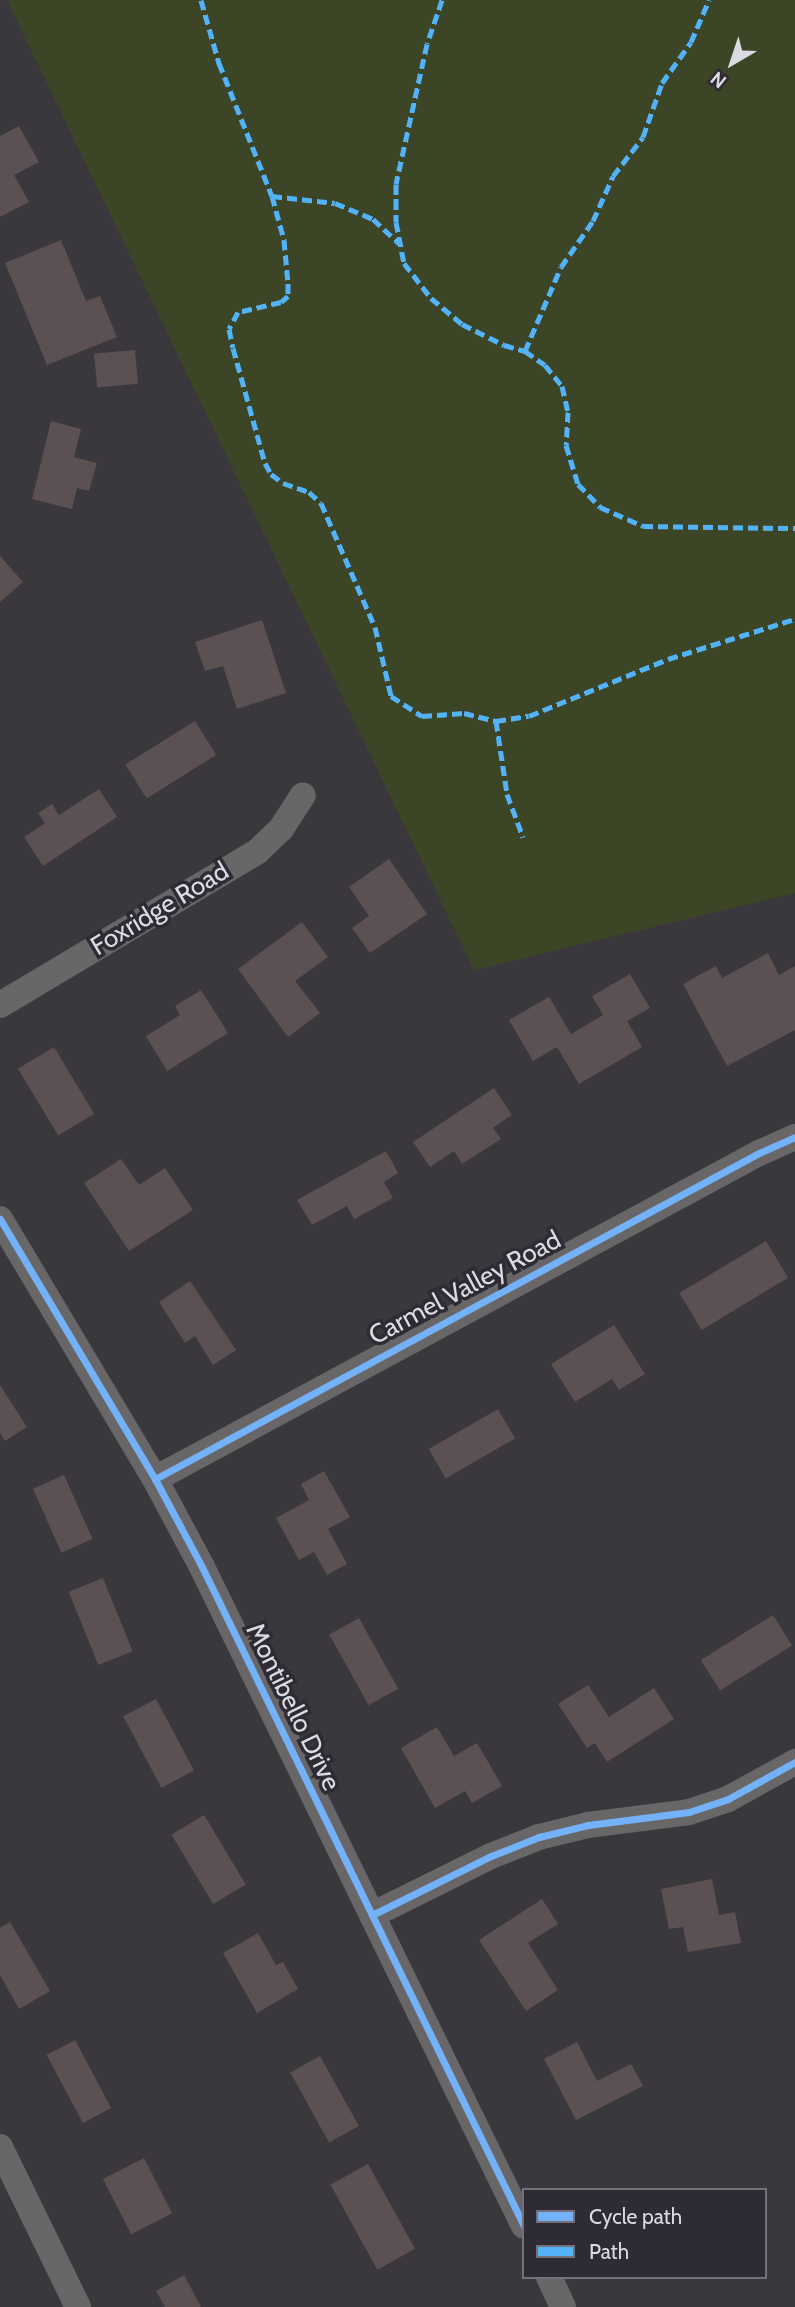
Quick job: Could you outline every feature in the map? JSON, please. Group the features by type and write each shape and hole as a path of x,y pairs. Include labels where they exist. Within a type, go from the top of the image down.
{"street":[{"name":"Foxridge Road","path":"0,1005 258,851 281,829 303,795"},
{"name":"Carmel Valley Road","path":"155,1479 759,1153 795,1137"},
{"name":"Montibello Drive","path":"0,1219 155,1479 522,2222"},
{"path":"372,1915 491,1856 539,1838 588,1825 689,1812 728,1799 795,1762"},
{"path":"0,2147 78,2307"},
{"path":"550,2279 563,2307"}],"green space":[{"path":"7,0 795,0 795,893 474,970"}],"building":[{"path":"19,126 39,162 14,175 29,202 0,217 0,136"},
{"path":"61,240 86,301 100,296 117,337 47,365 5,263"},
{"path":"135,350 138,384 97,387 94,354"},
{"path":"51,421 81,429 74,457 97,463 89,491 77,488 72,509 32,499"},
{"path":"0,556 23,582 0,602"},
{"path":"262,620 286,693 237,709 223,666 205,671 195,642"},
{"path":"195,721 216,755 147,798 125,764"},
{"path":"99,789 117,817 43,866 24,837 45,823 38,813 52,804 59,815"},
{"path":"389,859 427,914 370,953 352,928 369,916 349,887"},
{"path":"302,922 328,957 295,981 320,1013 288,1037 238,969"},
{"path":"768,953 779,975 795,966 795,1030 727,1066 683,984 716,966 722,978"},
{"path":"630,974 650,1008 627,1021 642,1047 579,1084 557,1047 533,1061 509,1020 549,997 571,1034 603,1015 592,996"},
{"path":"201,990 228,1033 167,1071 146,1036 180,1015 175,1006"},
{"path":"54,1047 94,1114 58,1135 18,1069"},
{"path":"494,1088 512,1115 493,1128 501,1139 462,1164 454,1151 430,1167 413,1142"},
{"path":"386,1151 398,1173 384,1182 393,1198 354,1219 347,1206 312,1225 297,1200"},
{"path":"121,1159 139,1185 165,1168 193,1210 129,1251 84,1183"},
{"path":"766,1241 788,1278 702,1330 679,1293"},
{"path":"190,1281 236,1350 213,1365 195,1336 185,1343 159,1302"},
{"path":"614,1325 645,1374 619,1390 612,1379 575,1402 551,1364"},
{"path":"0,1385 27,1427 5,1441 0,1433"},
{"path":"498,1409 515,1438 446,1478 429,1449"},
{"path":"324,1471 350,1517 328,1529 347,1564 327,1575 314,1552 299,1560 276,1518 309,1500 301,1484"},
{"path":"64,1475 92,1539 61,1553 33,1489"},
{"path":"103,1578 133,1651 98,1665 69,1592"},
{"path":"773,1615 792,1646 720,1691 701,1660"},
{"path":"359,1618 398,1689 369,1705 329,1634"},
{"path":"588,1685 609,1717 654,1688 674,1719 607,1762 595,1743 587,1748 558,1704"},
{"path":"156,1699 194,1771 161,1788 123,1716"},
{"path":"437,1727 454,1756 477,1743 502,1786 472,1803 465,1791 435,1808 401,1748"},
{"path":"204,1815 246,1884 213,1904 171,1835"},
{"path":"712,1879 719,1915 735,1912 741,1943 688,1952 683,1927 669,1929 661,1889"},
{"path":"542,1899 558,1924 528,1943 558,1990 526,2011 479,1940"},
{"path":"10,1922 50,1991 19,2009 0,1975 0,1928"},
{"path":"258,1933 276,1965 283,1962 298,1989 257,2013 223,1953"},
{"path":"75,2040 111,2108 83,2123 47,2055"},
{"path":"577,2042 597,2081 631,2064 643,2086 576,2120 544,2059"},
{"path":"320,2056 359,2126 329,2142 290,2072"},
{"path":"144,2158 172,2213 131,2234 103,2179"},
{"path":"368,2164 415,2249 377,2270 330,2185"},
{"path":"184,2275 201,2307 165,2307 156,2291"}],"marked path":[{"path":"201,0 219,63 272,196 284,240 288,283 288,296 281,302 238,312 229,329 233,348 265,463 271,474 283,483 309,492 321,503 375,627 391,696 422,716 464,713 496,721 529,716 668,659 795,619"},
{"path":"442,0 427,44 396,184 396,222 404,263 431,298 462,324 504,345 525,351 545,365 562,386 568,412 566,445 578,484 600,507 643,526 795,528"},
{"path":"525,351 561,267 593,221 613,176 643,137 662,83 691,42 709,0"},
{"path":"272,196 335,203 373,219 400,244"},
{"path":"496,721 507,794 523,837"}],"cycle path":[{"path":"155,1479 759,1153 795,1137"},
{"path":"0,1219 155,1479 202,1567 522,2222"},
{"path":"372,1915 491,1856 539,1837 588,1825 689,1812 728,1799 795,1762"}]}
